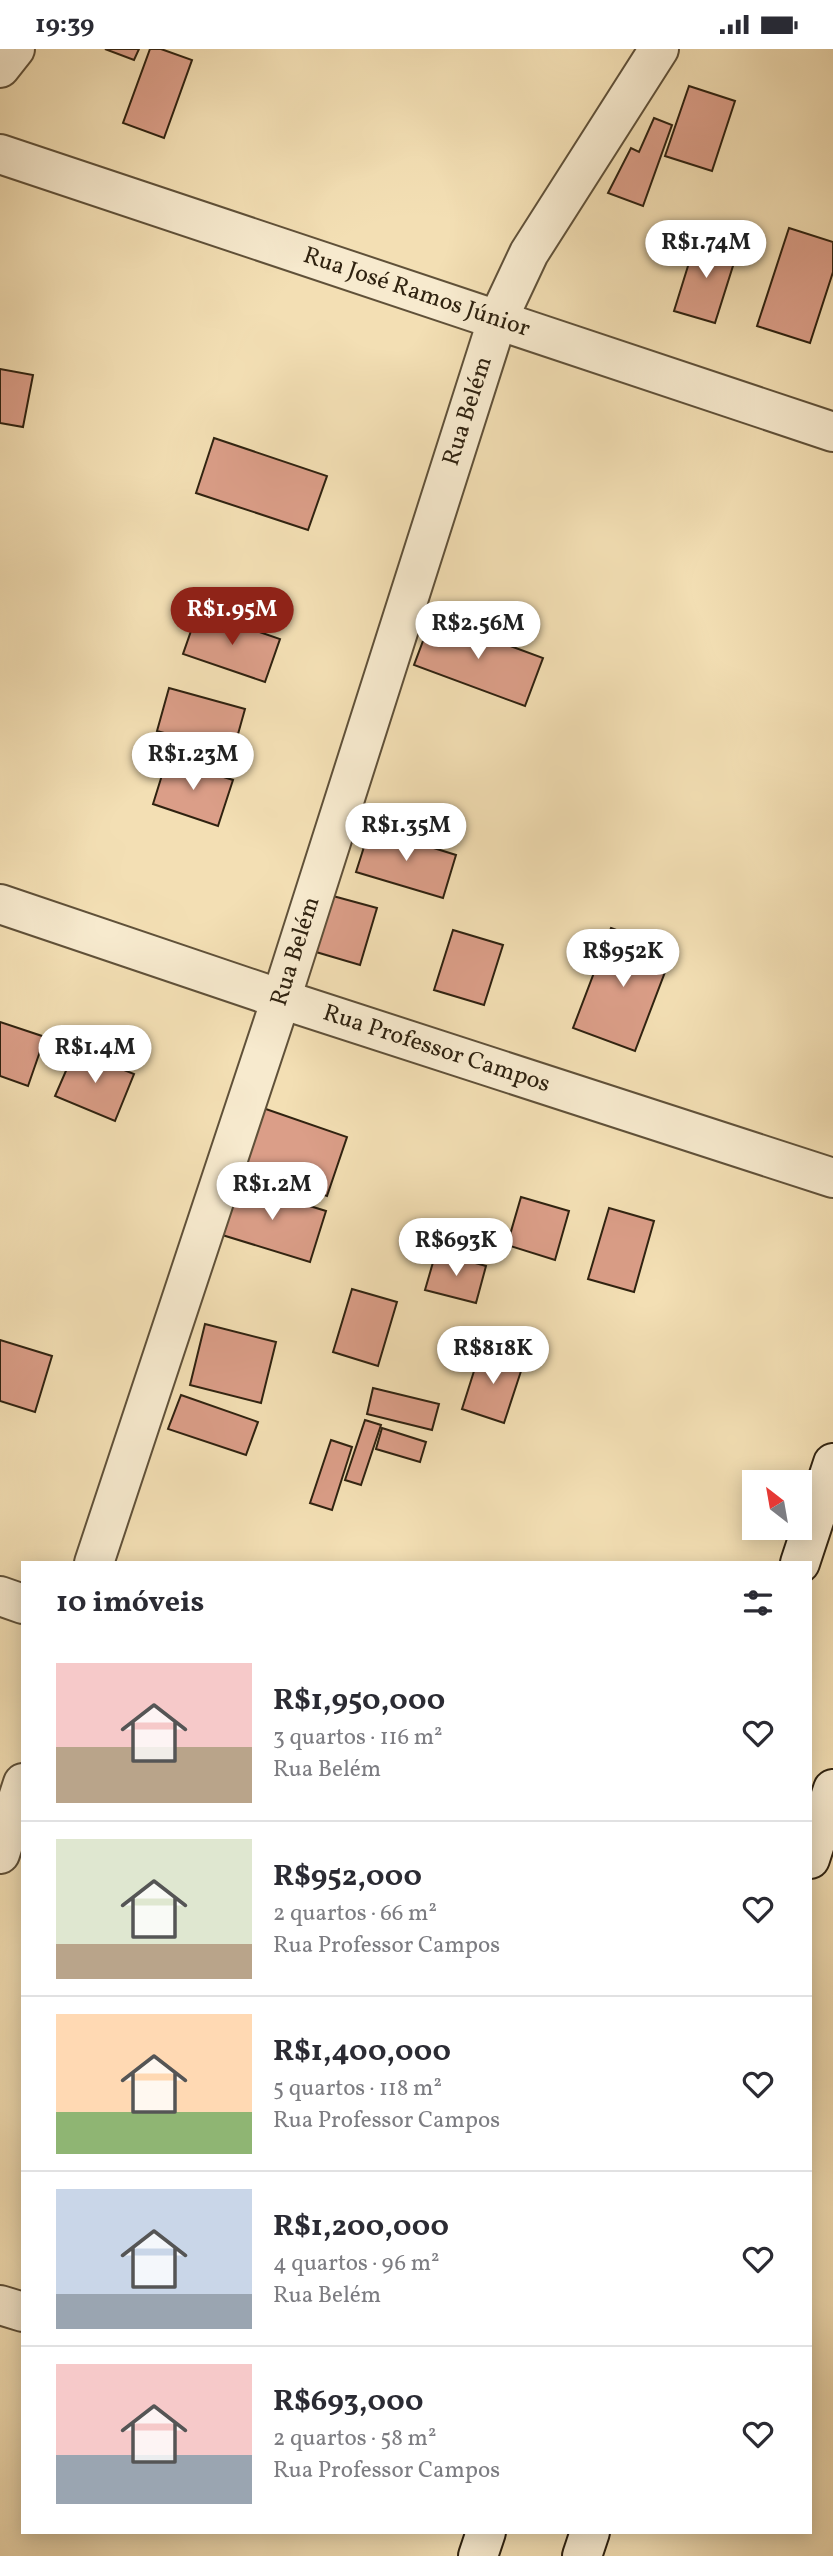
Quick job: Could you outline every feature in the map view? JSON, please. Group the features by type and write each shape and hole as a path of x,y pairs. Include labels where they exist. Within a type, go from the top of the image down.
{"street":[{"path":"0,68 15,49"},
{"name":"Rua Belém","path":"95,1561 281,999 497,321 529,253 659,49"},
{"name":"Rua José Ramos Júnior","path":"0,155 833,432"},
{"name":"Rua Professor Campos","path":"0,904 281,999 833,1178"},
{"path":"801,1561 833,1462"},
{"path":"0,1597 21,1603"},
{"path":"0,1854 21,1789"},
{"path":"812,1851 833,1789"},
{"path":"0,2305 21,2311"},
{"path":"478,2556 485,2534"},
{"path":"582,2556 589,2534"}],"building":[{"path":"105,49 139,49 134,60"},
{"path":"150,49 161,49 192,60 164,138 123,123"},
{"path":"689,86 735,101 712,171 665,156"},
{"path":"654,118 672,125 643,206 608,193 631,148 639,152"},
{"path":"789,228 833,242 833,272 810,343 757,326"},
{"path":"697,237 738,250 715,323 674,311"},
{"path":"0,369 33,375 23,427 0,423"},
{"path":"214,438 327,476 308,530 196,493"},
{"path":"198,611 280,639 265,682 183,654"},
{"path":"432,617 543,658 525,706 414,665"},
{"path":"169,688 245,709 233,752 157,731"},
{"path":"167,759 233,780 218,826 153,804"},
{"path":"370,828 456,855 443,898 356,872"},
{"path":"333,896 377,908 360,965 316,952"},
{"path":"611,928 673,951 635,1051 573,1028"},
{"path":"453,930 503,945 484,1005 434,990"},
{"path":"0,1022 45,1037 28,1086 0,1076"},
{"path":"75,1050 134,1074 115,1121 55,1096"},
{"path":"260,1107 347,1137 327,1196 241,1166"},
{"path":"235,1183 326,1211 310,1262 219,1234"},
{"path":"521,1197 569,1211 555,1260 507,1245"},
{"path":"609,1208 654,1221 634,1292 588,1279"},
{"path":"436,1252 486,1266 476,1303 425,1290"},
{"path":"352,1289 397,1302 378,1366 333,1352"},
{"path":"205,1324 276,1342 261,1403 190,1385"},
{"path":"0,1340 52,1356 35,1412 0,1401"},
{"path":"481,1349 524,1362 504,1423 462,1409"},
{"path":"373,1388 439,1404 432,1430 367,1414"},
{"path":"181,1395 258,1422 246,1455 168,1429"},
{"path":"365,1420 381,1425 361,1485 345,1480"},
{"path":"382,1428 426,1442 420,1462 376,1449"},
{"path":"331,1440 352,1447 332,1510 310,1503"}]}
